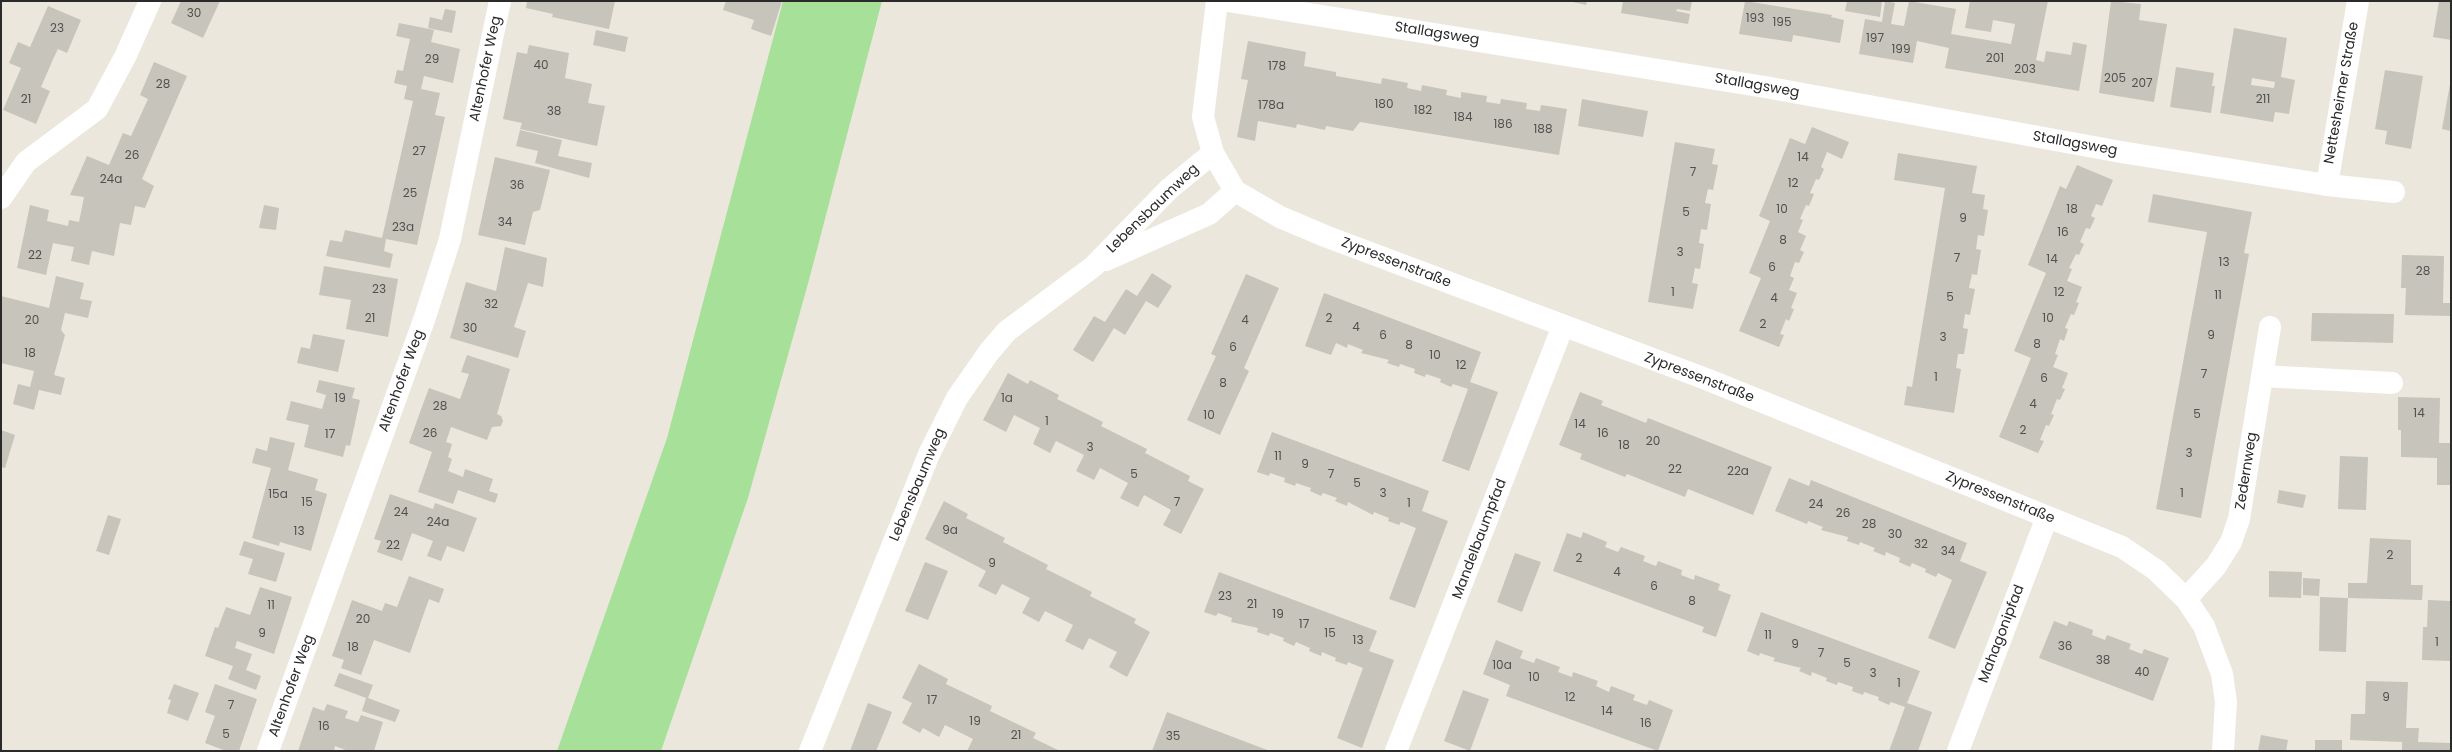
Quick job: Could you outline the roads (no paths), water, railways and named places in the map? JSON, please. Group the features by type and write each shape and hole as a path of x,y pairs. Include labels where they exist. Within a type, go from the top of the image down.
{"street":[{"path":"1,198 26,162 97,109 126,55 150,1"},
{"name":"Altenhofer Weg","path":"268,751 424,320 450,239 500,1"},
{"path":"1216,1 1203,117 1213,153 1235,192"},
{"name":"Stallagsweg","path":"1228,1 1765,86 2032,137 2326,185"},
{"name":"Nettesheimer Straße","path":"2326,185 2358,1"},
{"name":"Lebensbaumweg","path":"810,751 929,454 957,398 989,352 1007,331 1094,266 1169,189 1213,153"},
{"path":"2326,185 2394,192"},
{"name":"Lebensbaumweg","path":"1094,266 1209,214 1235,192"},
{"name":"Zypressenstraße","path":"1235,192 1280,218 1706,379 2122,547 2156,570 2186,600 2204,626 2222,674 2226,702 2223,751"},
{"name":"Mandelbaumpfad","path":"1396,751 1563,326"},
{"name":"Zedernweg","path":"2186,600 2216,566 2231,542 2239,519 2270,327"},
{"path":"2262,376 2392,383"},
{"name":"Mahagonipfad","path":"1958,751 2047,518"}]}
